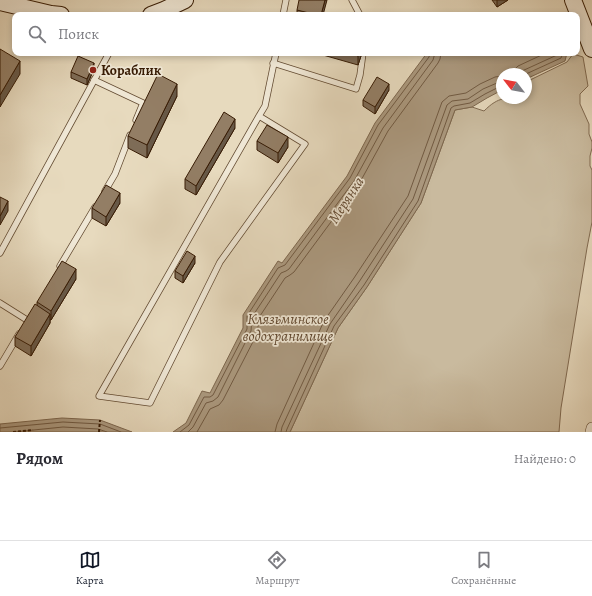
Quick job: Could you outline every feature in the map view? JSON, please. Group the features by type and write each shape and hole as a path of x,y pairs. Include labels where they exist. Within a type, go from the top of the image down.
{"street":[{"path":"159,10 185,0"},
{"path":"572,0 577,12"},
{"path":"0,2 42,12"},
{"path":"580,20 592,49"},
{"path":"591,432 592,428"}],"lane":[{"path":"284,12 286,0"},
{"path":"352,0 358,12"},
{"path":"0,253 107,56"},
{"path":"259,116 305,144 220,262 150,403 99,396 259,116 264,106 275,56"},
{"path":"274,63 356,89 363,56"},
{"path":"94,80 143,103 134,124"},
{"path":"103,194 115,174 132,132"},
{"path":"55,274 99,201"},
{"path":"0,303 27,320"},
{"path":"0,366 31,313"}],"path":[{"path":"99,432 100,420"},
{"path":"13,432 33,430"}],"shaded area":[{"path":"572,56 583,57 588,86 580,94 580,104 589,124 589,134 592,142 590,166 592,170 592,222 561,408 559,432 290,432 338,328 367,287 421,203 455,110 472,107 484,111 496,102 496,104 532,104 532,79 567,62"}],"water":[{"name":"Клязьминское водохранилище","path":"425,56 566,56 565,61 532,76 532,68 496,68 496,93 472,107 455,110 421,203 367,287 338,328 290,432 173,432 186,423 202,391 210,393 243,328 243,315 278,261 282,263 347,176 375,123"},
{"path":"62,418 100,420 132,432 0,432 0,424"}],"building":[{"path":"299,0 325,0 322,12 305,12 297,10"},
{"path":"0,49 20,61 0,95"},
{"path":"78,56 94,63 87,79 71,72"},
{"path":"158,74 177,84 147,145 128,136"},
{"path":"377,77 389,84 375,107 363,100"},
{"path":"224,112 235,119 196,186 185,179"},
{"path":"267,125 288,137 278,153 257,141"},
{"path":"106,185 120,193 106,217 92,208"},
{"path":"0,197 8,201 0,216"},
{"path":"187,251 195,256 183,276 175,271"},
{"path":"62,261 76,269 51,311 37,302"},
{"path":"35,304 50,314 31,346 15,337"}],"place":[{"name":"Кораблик","path":"93,70"}],"water label":[{"name":"Мерянка","path":"346,200"}]}
